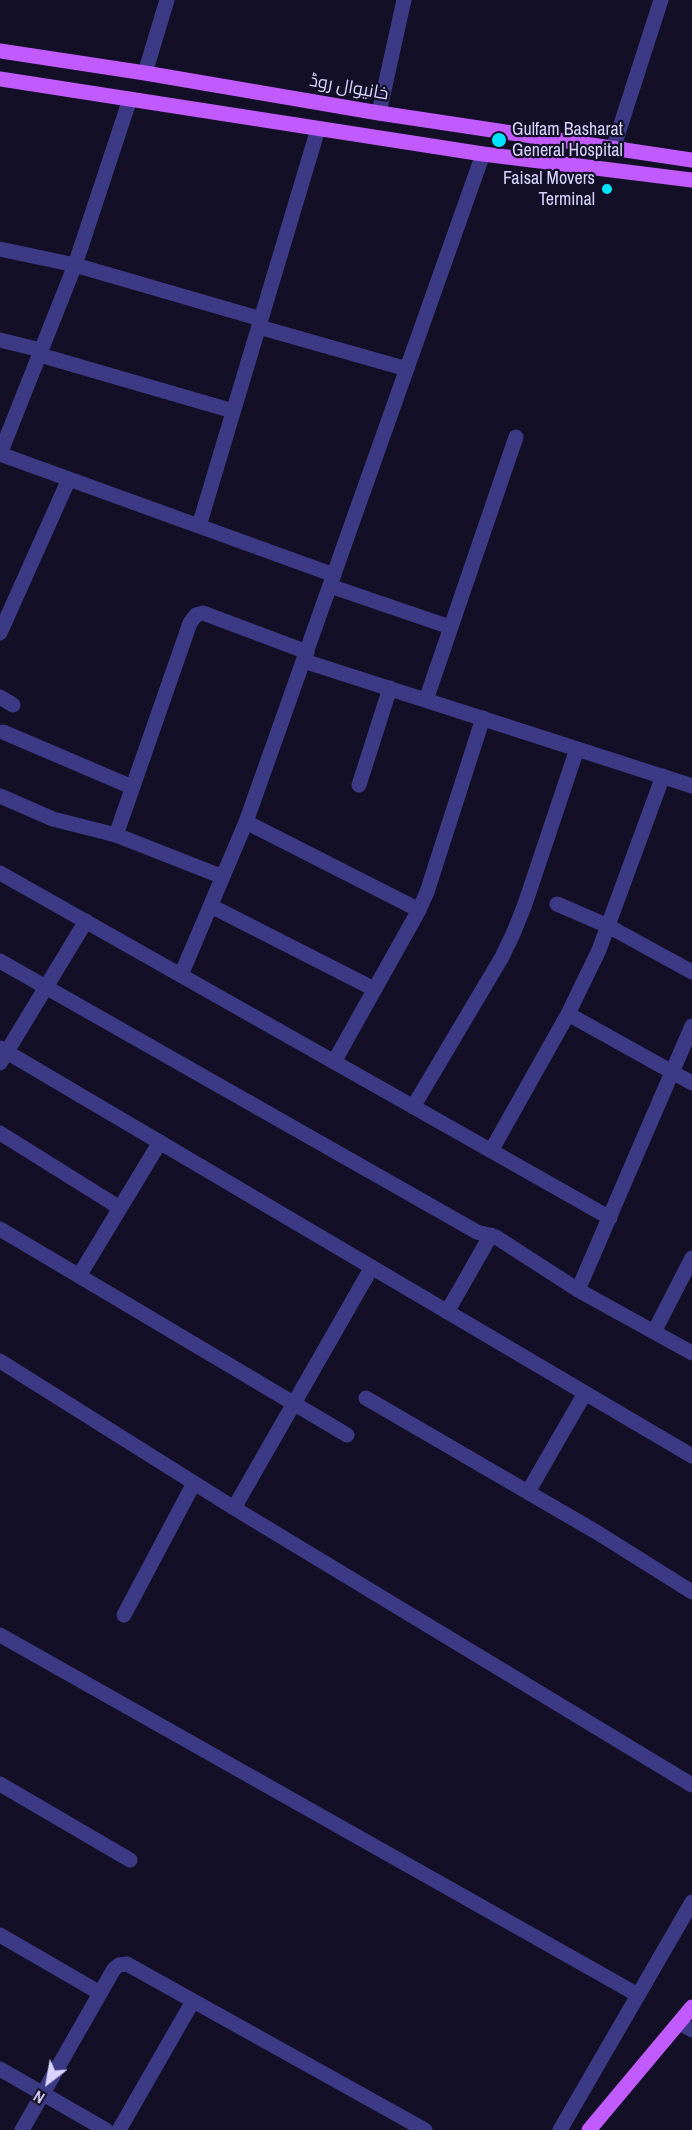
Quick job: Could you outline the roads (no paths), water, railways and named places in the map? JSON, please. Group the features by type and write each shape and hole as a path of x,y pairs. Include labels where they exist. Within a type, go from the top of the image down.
{"main road":[{"name":"خانیوال روڈ","path":"0,51 379,113 692,160"},
{"path":"0,79 483,154 692,180"},
{"path":"589,2130 685,2027 692,2007"}],"street":[{"path":"145,73 167,0"},
{"path":"379,113 404,0"},
{"path":"661,0 613,149 692,152"},
{"path":"130,99 75,265 0,454 199,526 450,627"},
{"path":"199,526 318,129"},
{"path":"181,975 246,822 483,154"},
{"path":"616,169 692,186"},
{"path":"0,249 75,265 407,369"},
{"path":"0,339 233,411"},
{"path":"426,700 516,437"},
{"path":"0,633 69,479"},
{"path":"116,835 190,623 196,615 203,613 305,656 390,688 692,786"},
{"path":"359,785 390,688"},
{"path":"334,1062 427,892 483,718"},
{"path":"3,732 132,787"},
{"path":"413,1107 502,957 513,934 577,749"},
{"path":"491,1151 568,1014 608,926 663,776"},
{"path":"0,796 53,819 116,835 223,877"},
{"path":"246,822 419,910"},
{"path":"0,873 610,1218"},
{"path":"557,904 608,926 692,972"},
{"path":"211,906 374,989"},
{"path":"86,921 2,1054 160,1142 692,1456"},
{"path":"0,961 477,1232 491,1235 578,1290 692,1353"},
{"path":"568,1014 692,1083"},
{"path":"578,1290 692,1026"},
{"path":"0,1133 120,1208"},
{"path":"79,1276 160,1142"},
{"path":"0,1229 347,1435"},
{"path":"447,1312 491,1235"},
{"path":"654,1332 692,1258"},
{"path":"234,1508 372,1268"},
{"path":"0,1361 234,1508 692,1785"},
{"path":"528,1492 585,1393"},
{"path":"366,1398 528,1492 692,1592"},
{"path":"124,1615 194,1483"},
{"path":"0,1635 638,1995"},
{"path":"0,1784 130,1860"},
{"path":"560,2130 692,1902"},
{"path":"0,1935 100,1993"},
{"path":"22,2130 114,1969 119,1965 127,1964 425,2130"},
{"path":"119,2130 193,2001"},
{"path":"0,2069 106,2130"}],"place":[{"name":"Gulfam Basharat General Hospital","path":"499,140"},
{"name":"Faisal Movers Terminal","path":"607,189"}]}
